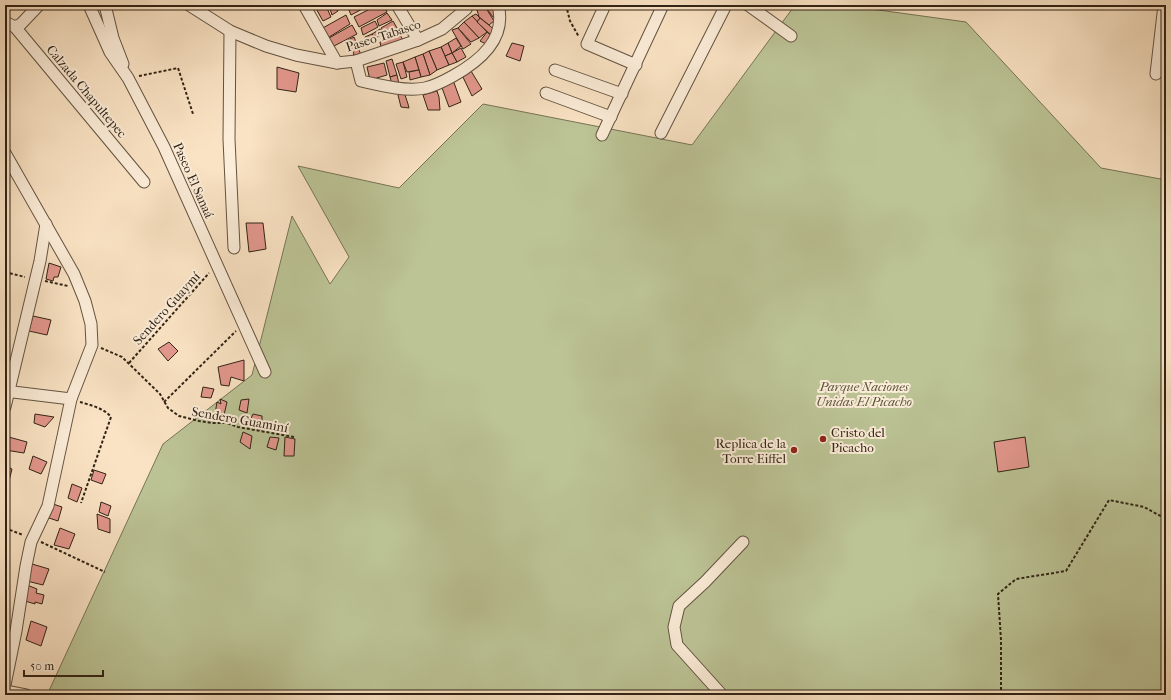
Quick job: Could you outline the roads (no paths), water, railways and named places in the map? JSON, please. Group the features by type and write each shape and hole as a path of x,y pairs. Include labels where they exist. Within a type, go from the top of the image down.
{"street":[{"path":"10,25 21,24 39,5"},
{"name":"Paseo El Sanaá","path":"89,5 110,52 128,78 164,147 265,372"},
{"path":"105,5 113,38 128,78"},
{"path":"304,5 337,63"},
{"path":"397,5 418,40"},
{"name":"Paseo Tabasco","path":"191,6 230,31 266,46 296,55 337,63 356,61 418,40 442,29 466,9 468,5"},
{"path":"356,61 361,81 408,88 424,88 439,84 479,60 490,47 499,28 500,15 498,5"},
{"path":"605,5 587,44 636,65"},
{"path":"602,135 663,5"},
{"path":"661,133 726,5"},
{"path":"748,5 791,36"},
{"path":"1156,74 1164,5"},
{"name":"Calzada Chapultepec","path":"10,25 144,182"},
{"path":"230,31 229,139 234,248"},
{"path":"555,70 622,94"},
{"path":"546,93 611,118"},
{"path":"5,153 74,274 91,324 92,345 71,399 48,506 33,538 26,566 16,631 5,685"},
{"path":"5,407 7,391 40,261 46,224"},
{"path":"7,391 71,399"},
{"path":"722,695 677,645 674,627 679,606 705,582 743,542"},
{"path":"5,691 26,695"}],"place":[{"name":"Cristo del Picacho","path":"823,439"},
{"name":"Replica de la Torre Eiffel","path":"794,450"}],"park label":[{"name":"Parque Naciones Unidas El Picacho","path":"864,394"}]}
